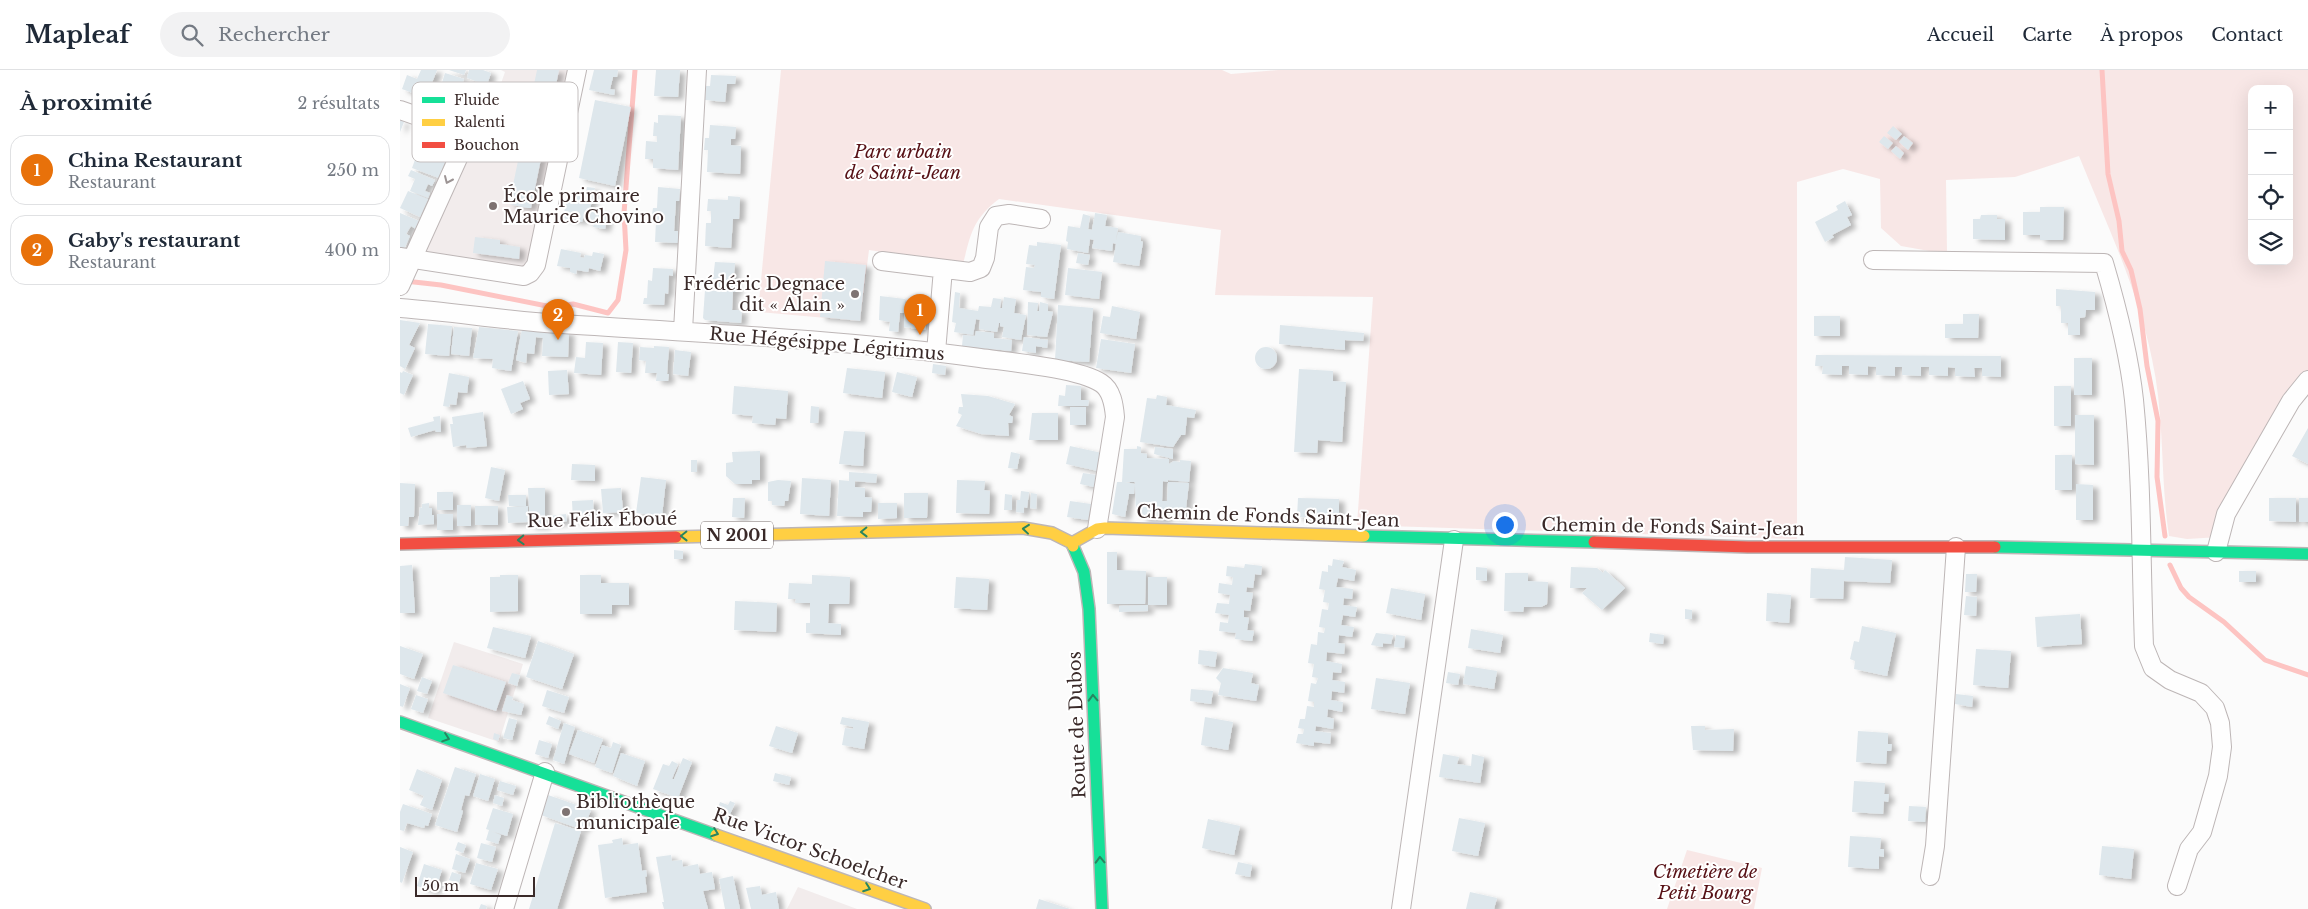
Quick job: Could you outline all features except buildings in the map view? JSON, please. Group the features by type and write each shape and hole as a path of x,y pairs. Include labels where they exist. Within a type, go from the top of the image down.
{"main road":[{"name":"Rue Félix Éboué","path":"400,544 1023,528 1052,533 1072,543"},
{"name":"Chemin de Fonds Saint-Jean","path":"1097,529 1782,548 1956,547 2308,554"},
{"path":"1072,543 1097,529"},
{"name":"Route de Dubos","path":"1072,543 1084,572 1089,609 1102,909"},
{"name":"Rue Victor Schoelcher","path":"400,722 545,772 925,909"}],"street":[{"path":"683,331 697,70"},
{"path":"400,110 412,114"},
{"path":"400,286 406,258 455,162"},
{"path":"406,258 524,276 530,273 536,266 558,162"},
{"path":"882,261 970,272 981,268 985,258 989,227 996,216 1009,214 1041,219"},
{"path":"1873,260 2104,263 2116,302 2134,398 2138,453 2144,646 2154,668 2170,680 2201,693 2215,708 2220,724 2222,747 2218,776 2202,832 2189,849 2178,886"},
{"path":"936,352 944,269"},
{"name":"Rue Hégésippe Légitimus","path":"400,308 559,324 683,331 936,352 1028,365 1080,375 1102,384 1110,393 1114,405 1115,417 1097,529"},
{"path":"2216,552 2226,514 2291,401 2308,380"},
{"path":"1401,909 1454,540"},
{"path":"1930,876 1935,846 1956,547"},
{"path":"504,909 545,772"}],"shaded area":[{"name":"École primaire Maurice Chovino","path":"501,70 577,70 574,82 501,82 505,72"},
{"name":"École primaire Maurice Chovino","path":"449,162 556,162 530,273 413,258"},
{"path":"454,642 523,664 499,742 428,718"},
{"path":"798,887 857,909 787,909"}],"green space":[{"name":"Parc urbain de Saint-Jean","path":"781,70 1222,70 1231,74 1278,70 2308,70 2308,380 2220,537 2187,539 2169,536 2164,492 2159,403 2146,333 2130,282 2079,156 2015,177 1946,180 1947,252 1935,252 1901,246 1881,228 1880,179 1843,169 1797,182 1797,539 1357,525 1373,297 1215,295 1221,230 999,199 990,206 974,227 963,264 869,250 860,321 758,312"},
{"name":"Cimetière de Petit Bourg","path":"1687,850 1762,868 1754,909 1667,909"}],"waterway":[{"path":"405,281 441,285 552,307 573,304 608,313 618,300 626,250 624,213 635,70"},
{"path":"2102,70 2108,174 2119,221 2122,251 2131,270 2140,309 2147,366 2158,421 2157,477 2165,536"},
{"path":"2170,565 2181,588 2189,597 2224,622 2265,660 2308,675"}],"traffic: fast":[{"path":"1364,536 1594,542"},
{"path":"1073,546 1084,572 1089,609 1102,909"},
{"path":"1995,547 2308,554"},
{"path":"400,722 716,835"}],"traffic: slow":[{"path":"676,537 1023,528 1052,533 1072,543 1073,546"},
{"path":"1072,543 1097,529 1105,528 1364,536"},
{"path":"716,835 925,909"}],"traffic: jam":[{"path":"400,544 676,537"},
{"path":"1594,542 1748,547 1995,547"}],"place":[{"name":"École primaire Maurice Chovino","path":"493,206"},
{"name":"Frédéric Degnace dit « Alain »","path":"855,294"},
{"name":"China Restaurant","path":"920,335"},
{"name":"Gaby's restaurant","path":"558,340"},
{"name":"Bibliothèque municipale","path":"566,812"}]}
